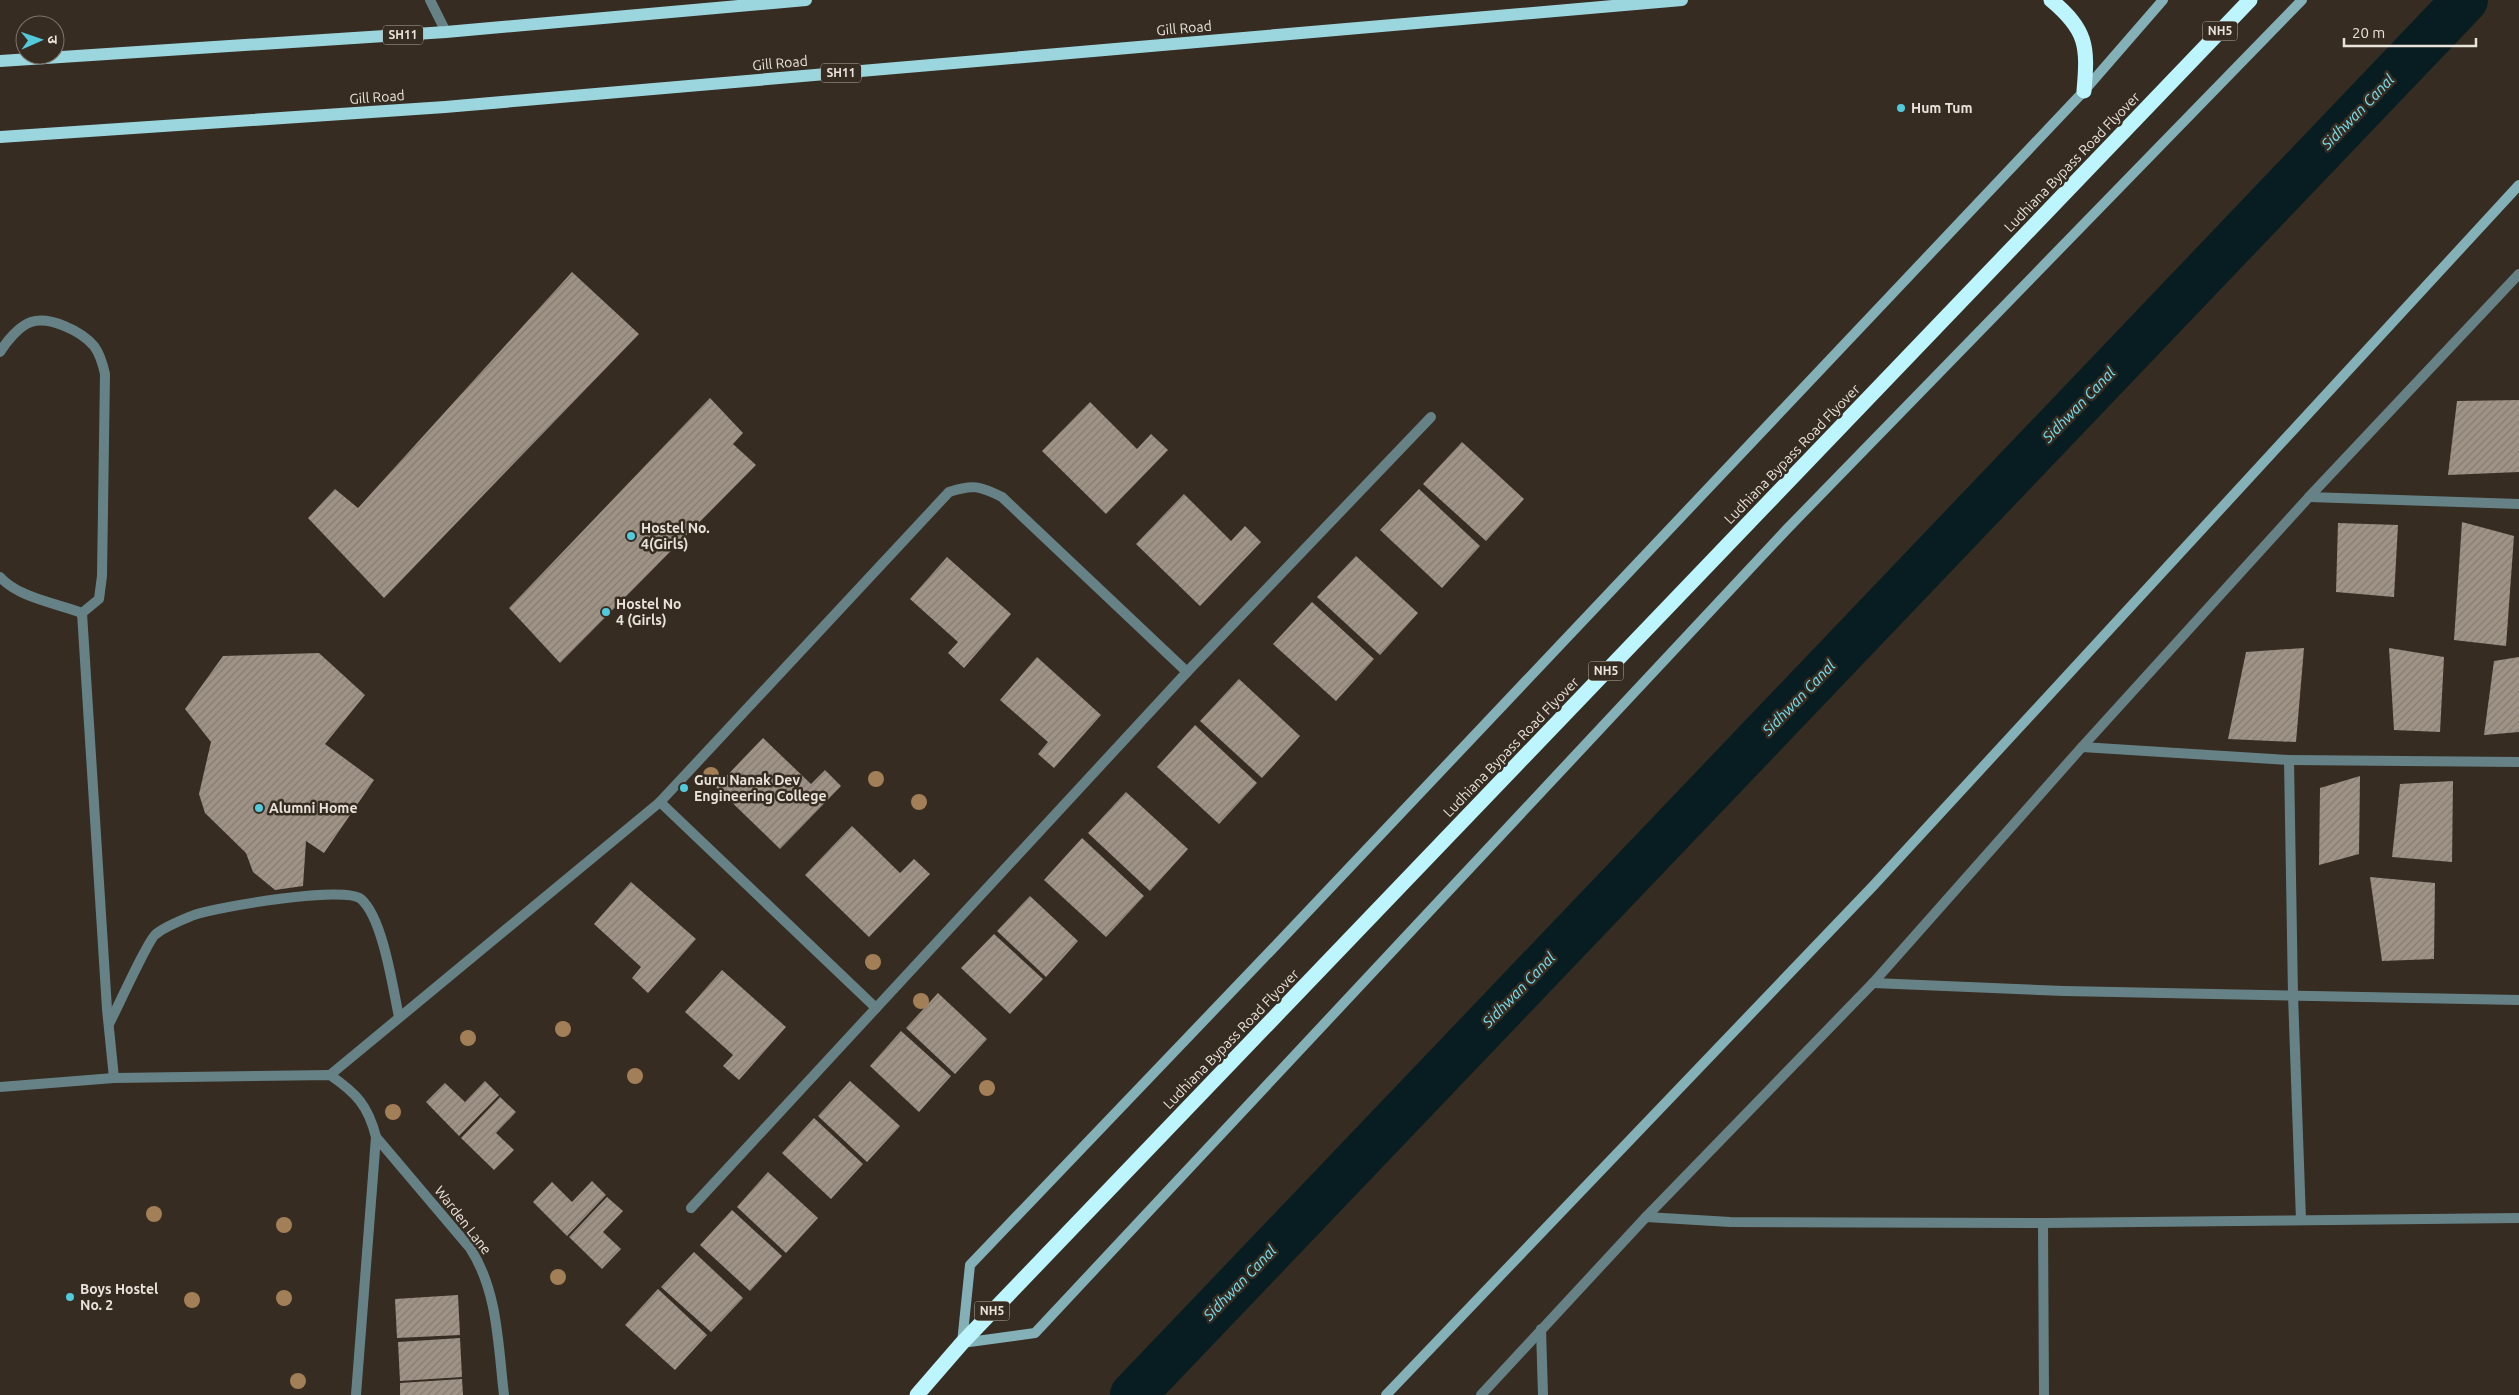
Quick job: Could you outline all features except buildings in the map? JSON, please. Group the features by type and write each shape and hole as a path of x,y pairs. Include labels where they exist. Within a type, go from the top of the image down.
{"highway":[{"path":"2051,0 2065,11 2081,36 2087,55 2084,90"},
{"name":"Ludhiana Bypass Road Flyover","path":"962,1343 2250,0"},
{"name":"NH5","path":"917,1395 962,1343"}],"main road":[{"name":"SH11","path":"0,62 446,32 806,0"},
{"name":"Gill Road","path":"0,137 445,107 1682,0"}],"street":[{"path":"430,0 446,32"},
{"path":"2162,0 2084,90 1279,942 970,1265 962,1343 1035,1332 1788,528 2302,0"},
{"path":"1386,1395 1874,884 2519,185"},
{"path":"1481,1395 1646,1217 1873,983 2082,747 2309,497 2519,274"},
{"path":"0,352 6,342 30,322 56,321 93,345 101,359 105,374 102,576 99,599 82,613"},
{"path":"691,1208 1187,672 1432,417"},
{"path":"330,1075 660,802 950,492 964,487 982,486 1002,497 1187,672"},
{"path":"2309,497 2519,504"},
{"path":"0,577 6,584 28,597 53,602 82,613"},
{"path":"82,613 114,1078"},
{"path":"2082,747 2289,760 2519,762"},
{"path":"2289,760 2293,995 2301,1220"},
{"path":"660,802 876,1008"},
{"path":"109,1024 154,934 193,915 218,909 246,903 324,894 348,894 360,898 368,907 379,932 400,1017"},
{"path":"1873,983 2064,991 2519,1000"},
{"path":"0,1088 114,1078 330,1075 354,1092 371,1117 376,1137 356,1395"},
{"name":"Warden Lane","path":"376,1137 470,1248 482,1266 496,1322 504,1395"},
{"path":"1646,1217 1730,1222 2043,1223 2519,1218"},
{"path":"2043,1223 2044,1395"},
{"path":"1541,1329 1543,1395"}],"waterway":[{"name":"Sidhwan Canal","path":"1133,1395 2465,0"}],"place":[{"name":"Hum Tum","path":"1901,108"},
{"name":"Hostel No. 4(Girls)","path":"631,536"},
{"name":"Hostel No 4 (Girls)","path":"606,612"},
{"name":"Guru Nanak Dev Engineering College","path":"684,788"},
{"name":"Alumni Home","path":"259,808"},
{"name":"Boys Hostel No. 2","path":"70,1297"}]}
